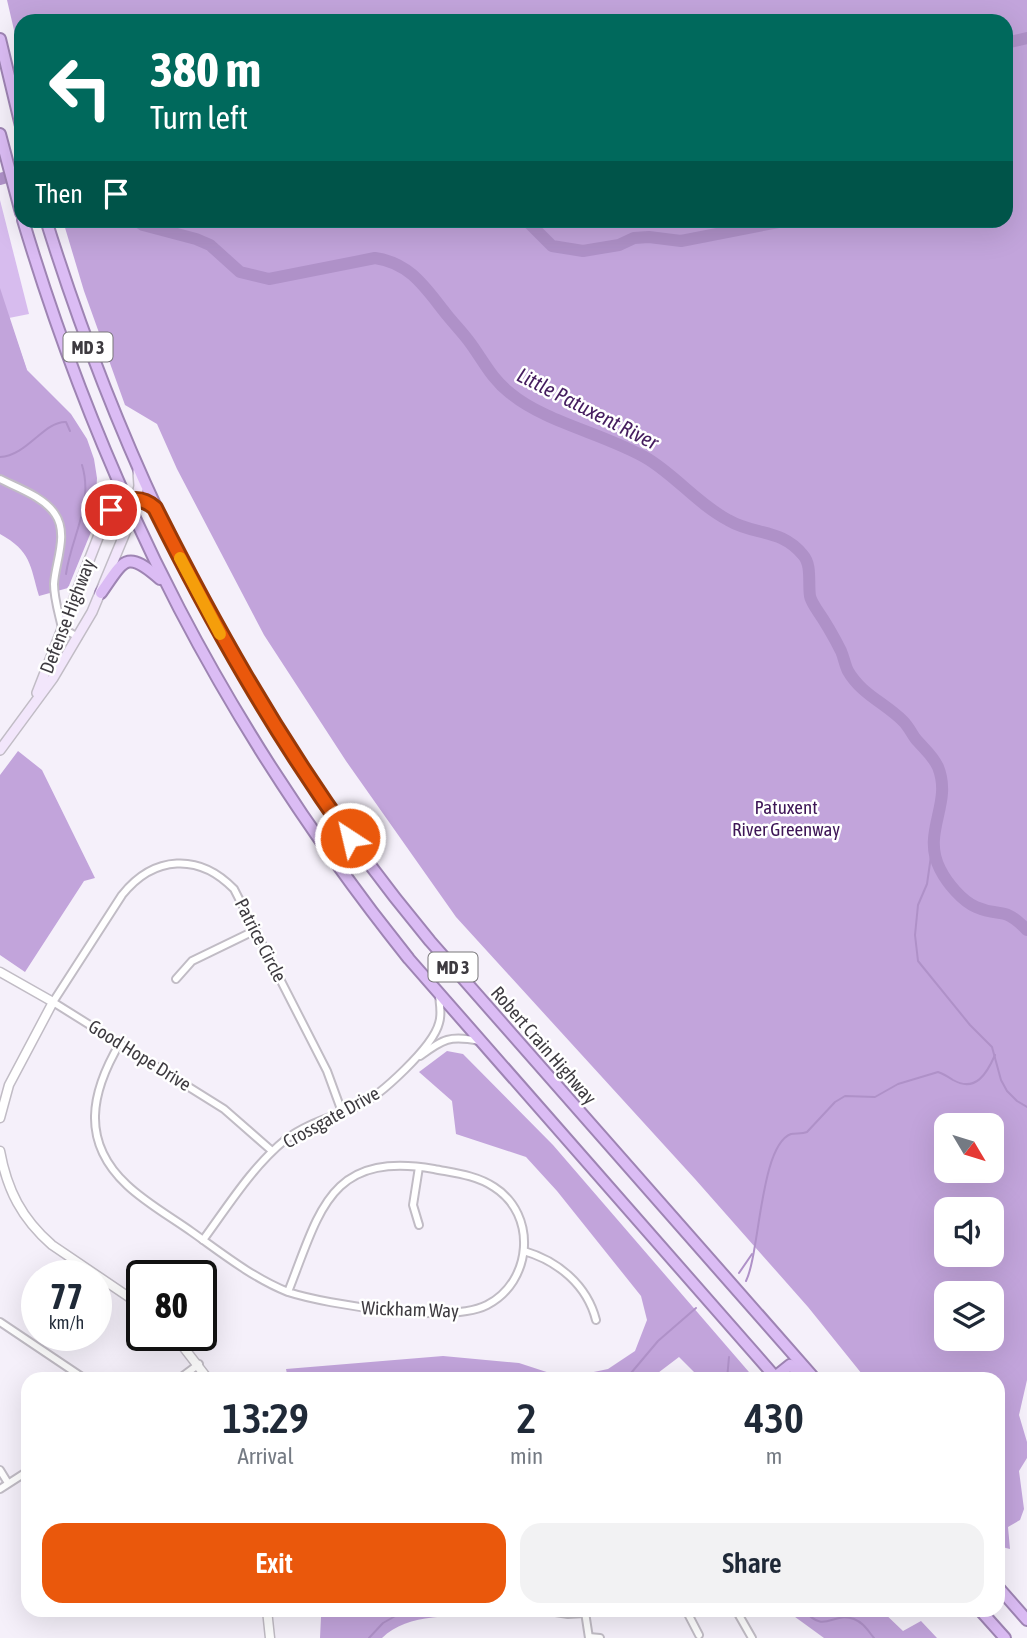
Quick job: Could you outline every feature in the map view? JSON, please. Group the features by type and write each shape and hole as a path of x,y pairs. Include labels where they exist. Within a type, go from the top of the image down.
{"highway":[{"path":"0,39 14,97"},
{"path":"1,137 14,187"},
{"name":"MD 3","path":"25,228 69,364 132,516 221,688 288,794 364,903 438,994 771,1372"},
{"name":"Robert Crain Highway","path":"49,228 91,355 155,508 212,620 259,702 309,779 379,877 439,951 809,1372"},
{"path":"126,501 138,498 155,508"},
{"path":"101,593 123,564 133,561 143,564 165,583"},
{"path":"782,1372 790,1365 798,1372"},
{"path":"1005,1595 1027,1620"},
{"path":"986,1617 1005,1638"}],"main road":[{"name":"Defense Highway","path":"0,750 53,678 101,593 138,498 138,470"},
{"name":"Defense Highway","path":"35,701 43,673 106,517 111,510 126,501"}],"street":[{"path":"0,479 42,502 56,514 61,531 54,586 62,628 78,637"},
{"name":"Patrice Circle","path":"53,1002 132,883 153,869 180,863 196,864 223,877 234,889 327,1071 342,1112"},
{"path":"176,979 192,961 256,930"},
{"name":"Good Hope Drive","path":"0,972 224,1109 272,1151"},
{"name":"Crossgate Drive","path":"203,1240 272,1151 302,1129 358,1106 379,1093 410,1063 436,1031 441,1013 438,994"},
{"path":"0,1118 17,1066 53,1002"},
{"name":"Crossgate Drive","path":"410,1063 447,1038 479,1041"},
{"name":"Wickham Way","path":"120,1043 97,1090 95,1117 99,1143 111,1167 127,1186 260,1278 288,1292 347,1307 442,1313 475,1310 500,1297 508,1288 521,1265 524,1251"},
{"path":"0,1151 2,1174 18,1206 40,1235 126,1295"},
{"path":"288,1292 319,1213 339,1187 350,1178 376,1167 398,1164 471,1176 496,1188 515,1208 522,1222 524,1251 549,1259 563,1270 587,1297 596,1320"},
{"path":"419,1167 413,1205 419,1225"},
{"path":"0,1322 75,1372"},
{"path":"188,1351 204,1372"},
{"path":"188,1372 199,1364"},
{"path":"0,1470 8,1483"},
{"path":"0,1489 21,1475"},
{"path":"268,1617 270,1638"},
{"path":"586,1617 589,1638 600,1638"},
{"path":"690,1617 699,1635"},
{"path":"740,1617 752,1638"}],"shaded area":[{"path":"0,200 29,314 9,318 27,370 0,373"}],"green space":[{"name":"Patuxent River Greenway","path":"7,0 1027,0 1027,1380 1019,1415 1027,1442 1027,1458 1019,1471 1024,1509 1020,1520 1008,1527 1010,1549 1005,1548 1005,1372 860,1372 808,1307 695,1179 456,917 346,761 264,635 177,469 157,424 125,405 84,291 65,228 1013,228 1013,14 14,14 14,30"},
{"path":"0,288 27,370 71,414 87,439 97,478 91,532 68,588 39,596 24,553 0,534"},
{"path":"18,751 42,770 95,878 84,881 25,972 0,955 0,775"},
{"path":"447,1051 463,1054 553,1145 749,1372 694,1372 679,1357 659,1372 594,1372 608,1369 635,1351 647,1320 641,1296 557,1191 526,1157 456,1134 452,1101 419,1072"},
{"path":"443,1356 519,1363 547,1372 287,1372 286,1369"},
{"path":"321,1617 440,1617 405,1624 382,1638 320,1638"},
{"path":"795,1617 888,1617 903,1631 921,1621 937,1638 824,1638"}],"waterway":[{"path":"1013,41 1027,38"},
{"path":"0,179 14,175"},
{"name":"Little Patuxent River","path":"154,228 210,245 240,272 269,279 375,258 398,265 417,279 468,340 498,382 510,393 541,412 648,459 728,520 777,536 795,546 808,564 811,600 830,630 853,679 903,721 938,767 942,793 934,843 935,856 943,874 965,901 984,910 1012,917 1027,930"},
{"path":"534,228 552,246 583,251 619,245 634,238 681,241 748,228"},
{"path":"0,457 19,451 58,423 66,422 70,431"},
{"path":"66,574 84,507 85,479 82,465"},
{"path":"932,849 927,884 918,905 915,935 918,961 970,1025 992,1047 1001,1080 1007,1091 1027,1107"},
{"path":"746,1281 751,1267 767,1178 781,1142 791,1134 807,1132 835,1102 845,1096 875,1097 898,1084 938,1072 961,1083 974,1083 984,1074 995,1055"},
{"path":"739,1273 752,1254"},
{"path":"632,1372 658,1341 696,1308"},
{"path":"728,1372 729,1357"},
{"path":"369,1638 383,1623 394,1617"},
{"path":"811,1617 823,1622 846,1617"},
{"path":"846,1617 863,1625 874,1638"}],"slow traffic":[{"path":"180,558 220,634"}],"route":[{"path":"111,510 126,501 138,498 155,508 237,665 295,759 350,838"}]}
